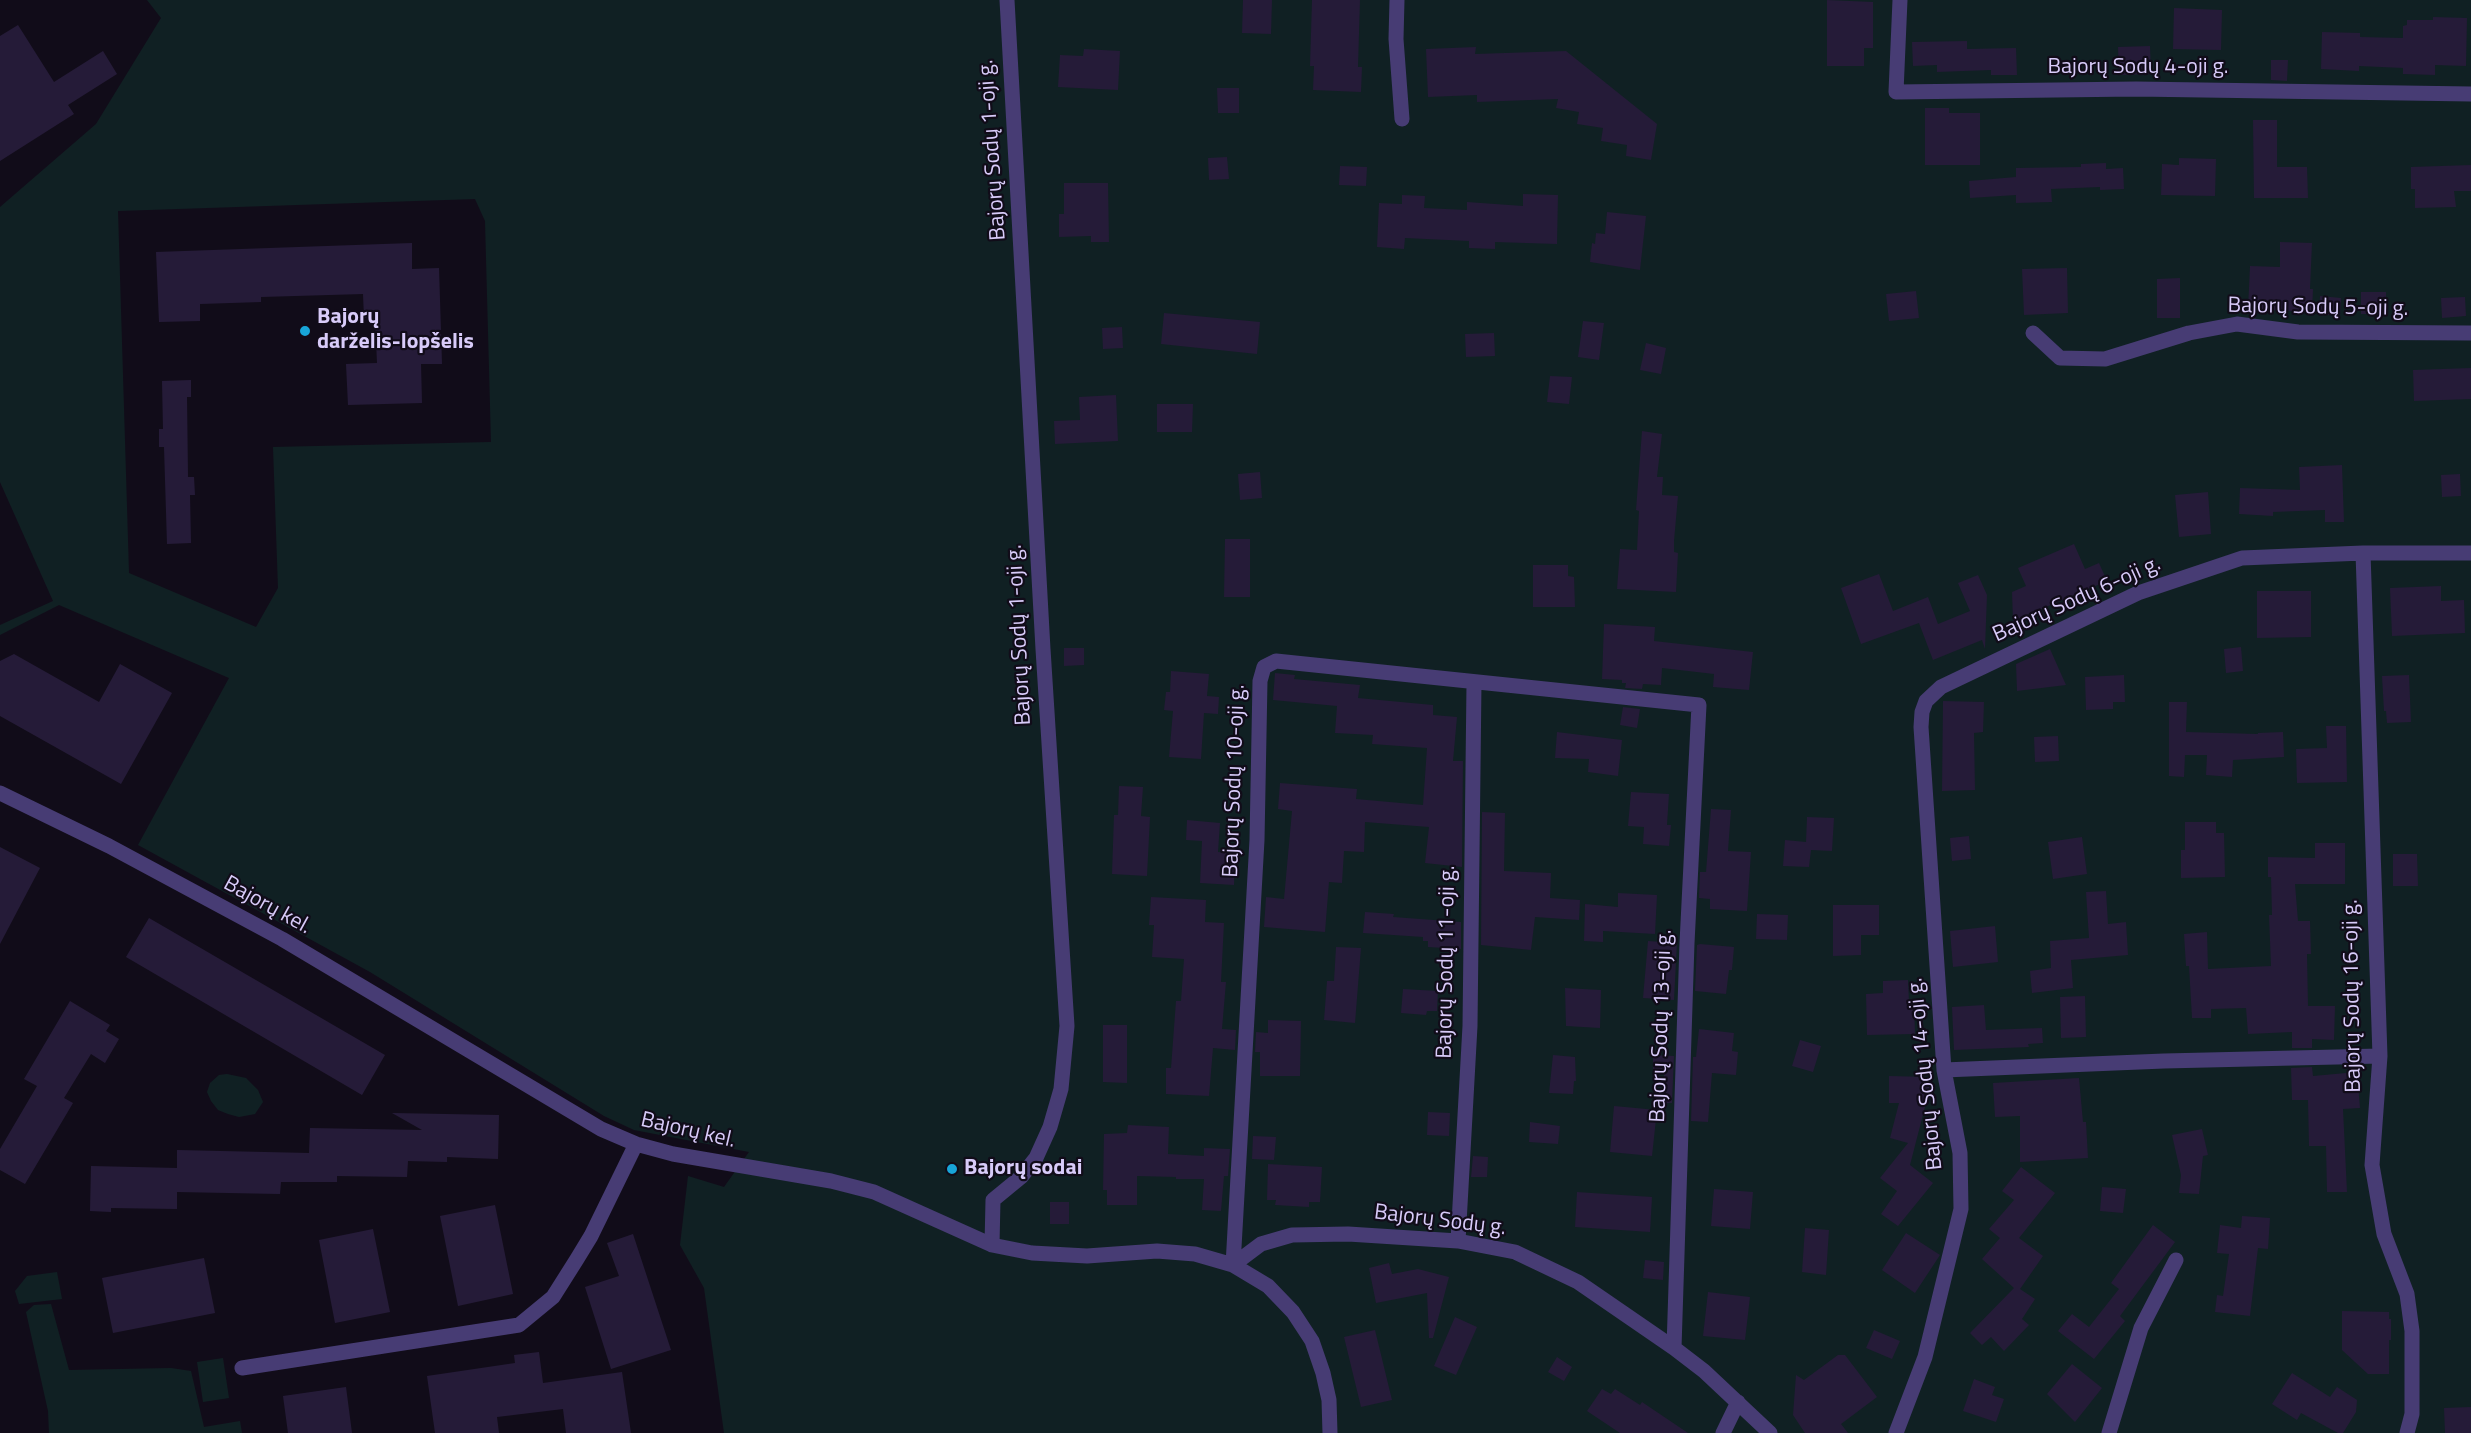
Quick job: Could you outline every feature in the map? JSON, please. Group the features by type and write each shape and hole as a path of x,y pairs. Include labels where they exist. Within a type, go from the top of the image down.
{"street":[{"name":"Bajorų Sodų 1-oji g.","path":"992,1245 993,1200 1021,1177 1036,1158 1050,1127 1061,1089 1067,1026 1042,638 1007,0"},
{"path":"1396,0 1396,39 1402,118"},
{"name":"Bajorų Sodų 4-oji g.","path":"1900,0 1896,92 2136,89 2471,94"},
{"name":"Bajorų Sodų 5-oji g.","path":"2033,333 2060,357 2105,359 2189,333 2237,324 2298,332 2471,333"},
{"name":"Bajorų Sodų 6-oji g.","path":"1926,701 1941,687 2138,593 2242,558 2363,553 2471,553"},
{"name":"Bajorų Sodų 16-oji g.","path":"2363,553 2380,1056 2372,1165 2384,1234 2407,1294 2412,1331 2412,1414 2407,1433"},
{"name":"Bajorų Sodų 10-oji g.","path":"1233,1265 1257,840 1260,681 1264,667 1276,661 1699,705"},
{"name":"Bajorų Sodų 11-oji g.","path":"1458,1241 1470,1026 1474,683"},
{"name":"Bajorų Sodų 14-oji g.","path":"1896,1433 1925,1357 1961,1209 1960,1153 1944,1070 1921,727 1922,712 1926,701"},
{"name":"Bajorų Sodų 13-oji g.","path":"1674,1348 1699,705"},
{"name":"Bajorų kel.","path":"0,793 109,846 282,939 601,1129 636,1144 673,1154 831,1181 874,1192 992,1245 1032,1253 1087,1256 1157,1251 1195,1254 1233,1265 1268,1286 1293,1312 1312,1341 1329,1400 1330,1433"},
{"path":"1944,1070 2164,1061 2380,1056"},
{"path":"242,1368 519,1325 552,1297 577,1259 591,1236 636,1144"},
{"name":"Bajorų Sodų g.","path":"1233,1265 1261,1244 1292,1235 1348,1234 1458,1241 1515,1252 1578,1282 1674,1348 1738,1402 1770,1433"},
{"path":"2109,1433 2141,1328 2176,1260"},
{"path":"1723,1433 1738,1402"}],"shaded area":[{"path":"147,0 2471,0 2471,1433 724,1433 704,1288 680,1245 688,1176 724,1187 749,1152 634,1130 604,1116 370,972 138,845 229,678 59,605 0,635 0,625 53,601 0,482 0,207 96,124 161,18","holes":["475,199 485,221 491,442 273,447 278,588 256,627 129,573 118,211"]},
{"path":"227,1074 246,1078 258,1090 263,1102 255,1114 239,1117 228,1114 218,1110 211,1101 207,1092 210,1083 219,1075"},
{"path":"57,1272 62,1299 19,1304 15,1291 27,1276"},
{"path":"51,1304 69,1370 171,1368 191,1371 204,1427 240,1421 242,1433 49,1433 48,1411 26,1312 34,1305"},
{"path":"223,1358 229,1398 203,1402 197,1362"}],"building":[{"path":"1243,0 1272,0 1271,34 1242,33"},
{"path":"1312,0 1360,0 1358,67 1362,67 1361,92 1313,90 1314,66 1310,66"},
{"path":"1827,0 1873,2 1873,48 1864,48 1864,66 1827,66"},
{"path":"2174,8 2222,10 2221,50 2173,49"},
{"path":"2433,17 2467,18 2466,66 2435,65 2435,75 2403,74 2403,68 2359,66 2359,71 2321,69 2322,32 2360,33 2360,37 2403,38 2403,26 2407,25 2407,20 2433,20"},
{"path":"18,25 54,82 103,51 117,74 68,105 74,114 0,161 0,36"},
{"path":"1967,41 1967,49 2016,48 2017,75 1991,75 1991,70 1937,72 1937,65 1913,66 1912,42"},
{"path":"2150,46 2151,74 2119,75 2118,47"},
{"path":"1476,47 1475,54 1566,51 1657,124 1651,160 1626,156 1627,145 1601,141 1603,128 1577,124 1579,112 1556,108 1558,99 1477,102 1477,95 1428,97 1426,49"},
{"path":"1084,49 1120,51 1118,90 1058,87 1060,55 1083,56"},
{"path":"2271,60 2288,60 2287,81 2271,80"},
{"path":"1217,88 1239,88 1239,113 1218,113"},
{"path":"1925,108 1949,108 1949,113 1980,113 1980,165 1925,165"},
{"path":"2253,120 2277,120 2277,167 2307,167 2308,198 2254,198"},
{"path":"1227,157 1229,179 1209,180 1208,158"},
{"path":"2179,158 2216,159 2215,196 2161,195 2162,164 2179,165"},
{"path":"2106,163 2106,169 2123,168 2124,189 2100,190 2100,187 2051,189 2052,202 2016,203 2016,195 1970,198 1969,181 2016,177 2016,168 2081,167 2081,164"},
{"path":"2471,165 2471,191 2454,191 2456,207 2415,208 2415,189 2411,189 2411,167"},
{"path":"1340,166 1367,167 1366,186 1339,185"},
{"path":"1064,183 1108,183 1109,242 1091,242 1091,236 1059,237 1059,214 1064,214"},
{"path":"1523,194 1558,195 1557,244 1495,242 1495,249 1469,248 1469,241 1405,238 1404,249 1377,247 1379,203 1402,204 1402,195 1425,196 1424,208 1467,210 1467,202 1523,206"},
{"path":"1607,212 1646,216 1640,270 1590,262 1592,243 1595,244 1596,233 1605,234"},
{"path":"2280,242 2312,243 2310,289 2313,289 2312,312 2248,309 2250,266 2280,267"},
{"path":"412,243 412,269 439,268 442,364 421,364 422,403 348,405 346,364 377,363 375,318 364,318 363,294 261,297 261,302 200,304 200,321 159,322 156,252"},
{"path":"2067,268 2068,313 2024,315 2022,269"},
{"path":"2180,278 2180,318 2157,318 2157,279"},
{"path":"1916,291 1919,318 1889,321 1886,294"},
{"path":"2361,292 2386,292 2386,314 2361,314"},
{"path":"2320,296 2341,298 2340,316 2319,314"},
{"path":"2465,297 2466,316 2442,318 2441,298"},
{"path":"1164,313 1260,322 1257,354 1161,344"},
{"path":"1583,321 1604,323 1599,360 1578,357"},
{"path":"1122,327 1123,348 1103,349 1102,328"},
{"path":"1494,333 1495,356 1466,357 1465,334"},
{"path":"1646,343 1666,348 1661,374 1640,370"},
{"path":"2471,368 2471,399 2414,401 2413,370"},
{"path":"1550,376 1572,377 1569,404 1547,402"},
{"path":"191,380 191,397 187,397 188,477 194,477 195,495 190,495 191,543 167,544 164,447 159,447 159,429 163,429 162,381"},
{"path":"1116,395 1118,441 1055,444 1054,421 1080,420 1079,397"},
{"path":"1157,404 1193,404 1192,432 1157,432"},
{"path":"1642,431 1662,434 1657,477 1663,477 1662,495 1678,496 1674,541 1674,552 1678,553 1676,592 1617,589 1620,549 1637,550 1639,511 1636,510"},
{"path":"2342,465 2344,522 2325,522 2325,510 2273,512 2273,516 2239,514 2240,488 2300,490 2299,467"},
{"path":"1260,472 1262,498 1240,500 1238,474"},
{"path":"2460,474 2461,496 2442,497 2441,475"},
{"path":"2208,492 2211,534 2179,537 2175,495"},
{"path":"1225,539 1250,539 1250,597 1224,597"},
{"path":"2074,544 2085,569 2099,563 2107,581 2013,621 2012,592 2026,586 2018,568"},
{"path":"1533,565 1568,565 1568,576 1574,577 1575,607 1533,607"},
{"path":"1879,574 1893,611 1928,597 1938,624 1970,611 1958,583 1978,575 1987,595 1985,649 1982,640 1933,660 1919,623 1861,644 1841,588"},
{"path":"2441,586 2441,601 2464,600 2465,633 2392,636 2390,588"},
{"path":"2257,591 2311,591 2311,637 2257,638"},
{"path":"1604,624 1655,627 1654,641 1753,652 1749,690 1713,687 1714,674 1662,668 1661,685 1643,684 1642,689 1625,688 1626,683 1622,683 1622,680 1602,679"},
{"path":"2241,647 2243,671 2226,673 2224,649"},
{"path":"1064,648 1084,648 1084,665 1064,666"},
{"path":"2050,649 2066,685 2017,691 2016,664"},
{"path":"14,654 99,702 120,664 172,693 121,784 0,716 0,661"},
{"path":"1171,671 1209,674 1207,696 1219,697 1218,714 1204,713 1201,759 1169,757 1173,711 1164,710 1166,692 1170,692"},
{"path":"1275,673 1295,675 1294,679 1360,685 1358,698 1433,705 1433,715 1457,717 1453,761 1463,761 1462,867 1425,863 1429,827 1365,822 1364,852 1344,851 1342,883 1329,882 1325,932 1264,927 1266,897 1284,899 1292,811 1278,809 1280,783 1357,789 1356,799 1423,805 1427,748 1372,744 1373,735 1335,733 1337,706 1273,700"},
{"path":"2124,675 2125,702 2113,702 2113,709 2086,710 2085,677"},
{"path":"2409,675 2411,722 2387,723 2382,676"},
{"path":"1943,701 1984,702 1983,732 1974,733 1975,790 1942,791"},
{"path":"2169,702 2187,702 2186,732 2258,734 2283,732 2284,757 2233,760 2232,777 2206,775 2207,755 2185,755 2184,777 2169,776"},
{"path":"1623,707 1640,709 1637,728 1620,725"},
{"path":"2326,726 2346,726 2347,782 2297,783 2296,749 2327,748"},
{"path":"1557,732 1622,740 1618,776 1588,772 1589,759 1555,758"},
{"path":"2058,736 2059,761 2035,762 2034,737"},
{"path":"1119,786 1143,787 1141,816 1150,817 1147,876 1112,874 1114,815 1118,815"},
{"path":"1631,792 1669,794 1667,825 1671,825 1669,846 1643,844 1644,827 1628,826"},
{"path":"1711,809 1731,810 1728,851 1751,852 1747,911 1710,909 1710,899 1699,898 1700,872 1706,872"},
{"path":"1482,812 1505,813 1504,871 1551,873 1550,898 1580,900 1579,920 1535,917 1531,950 1481,945"},
{"path":"1807,817 1834,818 1832,851 1811,850 1809,867 1783,866 1785,840 1806,842"},
{"path":"1187,820 1220,823 1218,852 1235,853 1234,885 1200,883 1202,841 1186,840"},
{"path":"2185,822 2216,822 2216,833 2224,833 2225,877 2181,878 2181,850 2185,850"},
{"path":"1969,836 1971,859 1952,861 1950,838"},
{"path":"2082,837 2087,874 2053,879 2048,842"},
{"path":"2315,843 2345,843 2345,884 2295,884 2298,921 2310,921 2311,954 2307,954 2308,1006 2335,1006 2334,1040 2312,1039 2312,1048 2292,1048 2292,1032 2248,1034 2246,1008 2211,1009 2211,1018 2192,1018 2189,966 2186,966 2184,934 2207,932 2208,969 2271,966 2269,915 2272,915 2271,877 2268,877 2268,857 2315,858"},
{"path":"0,847 40,868 0,944"},
{"path":"2393,854 2417,854 2418,886 2393,886"},
{"path":"2106,891 2108,924 2126,922 2128,955 2071,960 2073,988 2032,993 2030,971 2051,968 2050,941 2089,938 2086,892"},
{"path":"1618,893 1657,895 1655,934 1603,931 1603,942 1584,941 1585,904 1618,907"},
{"path":"1151,897 1206,900 1205,922 1224,923 1221,982 1226,982 1222,1029 1236,1030 1235,1050 1213,1048 1209,1096 1166,1094 1166,1068 1171,1068 1176,1001 1181,1001 1184,959 1152,957 1154,925 1149,925"},
{"path":"1833,905 1879,905 1879,935 1861,935 1861,955 1833,956"},
{"path":"1365,912 1394,914 1393,917 1461,922 1461,949 1428,947 1428,941 1423,941 1423,937 1363,933"},
{"path":"1757,914 1788,915 1787,940 1756,939"},
{"path":"149,918 385,1055 362,1095 126,957"},
{"path":"1995,926 1998,962 1953,967 1950,931"},
{"path":"1648,941 1677,943 1674,1000 1643,998"},
{"path":"1697,945 1734,947 1732,970 1729,970 1726,994 1695,991"},
{"path":"1336,947 1361,948 1355,1023 1324,1020 1327,981 1334,981"},
{"path":"1908,980 1909,1002 1914,1002 1915,1034 1867,1035 1866,994 1883,993 1883,981"},
{"path":"1565,988 1601,990 1600,1028 1566,1026"},
{"path":"1403,989 1438,991 1437,1011 1427,1011 1426,1015 1401,1013"},
{"path":"2085,996 2086,1037 2061,1038 2060,997"},
{"path":"70,1001 110,1025 106,1031 119,1039 105,1063 91,1054 64,1098 73,1103 25,1184 0,1170 0,1149 37,1086 24,1079"},
{"path":"1984,1005 1986,1030 2042,1028 2043,1043 2028,1044 2029,1047 1954,1050 1952,1007"},
{"path":"1268,1020 1301,1021 1300,1076 1260,1076 1260,1052 1255,1052 1256,1032 1268,1033"},
{"path":"1103,1025 1127,1025 1127,1083 1103,1082"},
{"path":"1699,1029 1734,1033 1732,1051 1738,1052 1736,1075 1712,1073 1708,1122 1691,1121 1693,1057 1696,1057"},
{"path":"1800,1040 1821,1046 1813,1072 1792,1066"},
{"path":"1553,1055 1575,1057 1576,1081 1574,1081 1573,1094 1549,1093"},
{"path":"1653,1055 1674,1056 1672,1103 1664,1103 1664,1073 1653,1073"},
{"path":"2312,1067 2313,1076 2357,1072 2360,1108 2343,1109 2347,1192 2327,1192 2326,1146 2309,1146 2308,1100 2292,1100 2291,1068"},
{"path":"1889,1076 1929,1077 1929,1103 1926,1103 1910,1165 1933,1183 1898,1226 1881,1214 1897,1191 1880,1178 1908,1143 1890,1138 1899,1103 1889,1103"},
{"path":"2079,1078 2083,1122 2086,1122 2088,1158 2020,1162 2020,1116 1995,1117 1993,1083"},
{"path":"1614,1106 1657,1110 1652,1156 1610,1152"},
{"path":"1428,1112 1450,1113 1449,1136 1427,1135"},
{"path":"392,1113 499,1115 498,1159 447,1157 447,1162 408,1161 407,1177 337,1176 337,1182 281,1182 280,1194 177,1192 177,1209 111,1208 111,1212 90,1211 91,1166 177,1168 177,1150 309,1153 310,1128 422,1130"},
{"path":"1530,1122 1560,1126 1558,1144 1529,1142"},
{"path":"1128,1125 1169,1127 1168,1154 1204,1156 1204,1148 1230,1149 1228,1176 1224,1176 1221,1211 1202,1210 1204,1179 1176,1179 1176,1177 1137,1176 1137,1205 1107,1205 1107,1190 1103,1190 1104,1134 1127,1133"},
{"path":"2202,1129 2208,1155 2203,1156 2199,1194 2179,1193 2181,1175 2172,1135"},
{"path":"1253,1136 1276,1137 1274,1160 1252,1159"},
{"path":"1473,1156 1488,1157 1487,1177 1471,1177"},
{"path":"1268,1164 1322,1167 1320,1202 1309,1202 1309,1207 1275,1205 1276,1200 1267,1200"},
{"path":"2021,1167 2055,1193 2019,1238 2043,1256 2020,1289 2035,1299 2022,1319 2029,1325 2004,1351 1991,1337 1982,1345 1970,1333 2014,1288 1982,1259 2000,1238 1989,1229 2014,1200 2002,1191"},
{"path":"2102,1187 2126,1189 2123,1213 2100,1211"},
{"path":"1714,1189 1753,1192 1750,1229 1711,1226"},
{"path":"1577,1192 1652,1197 1650,1232 1575,1227"},
{"path":"1050,1202 1069,1202 1069,1224 1050,1224"},
{"path":"495,1205 513,1294 458,1306 440,1216"},
{"path":"2242,1216 2270,1218 2268,1249 2258,1248 2250,1316 2215,1312 2217,1295 2223,1296 2229,1254 2217,1253 2220,1225 2241,1228"},
{"path":"2153,1225 2175,1242 2120,1316 2125,1321 2094,1359 2058,1331 2072,1314 2089,1327 2119,1289 2111,1283"},
{"path":"1805,1228 1829,1230 1826,1275 1802,1272"},
{"path":"373,1229 390,1312 335,1323 319,1240"},
{"path":"1906,1233 1940,1255 1915,1293 1882,1270"},
{"path":"633,1234 671,1350 611,1369 585,1287 619,1276 607,1243"},
{"path":"204,1258 215,1313 113,1333 102,1278"},
{"path":"1645,1260 1664,1262 1663,1280 1643,1278"},
{"path":"1389,1263 1392,1274 1418,1269 1449,1277 1433,1338 1429,1338 1427,1293 1376,1303 1369,1268"},
{"path":"1708,1292 1750,1297 1745,1340 1703,1336"},
{"path":"2342,1311 2389,1312 2391,1340 2389,1340 2389,1374 2368,1374 2342,1350"},
{"path":"1455,1317 1477,1327 1456,1375 1434,1366"},
{"path":"1375,1330 1392,1400 1361,1407 1344,1337"},
{"path":"1874,1330 1900,1341 1892,1359 1866,1348"},
{"path":"539,1352 543,1383 622,1372 631,1433 566,1433 563,1409 497,1417 499,1433 435,1433 427,1376 515,1363 514,1355"},
{"path":"1838,1355 1845,1355 1877,1397 1841,1424 1848,1433 1805,1433 1793,1415 1796,1375 1804,1380"},
{"path":"1557,1357 1572,1367 1564,1381 1548,1372"},
{"path":"2072,1364 2102,1388 2075,1422 2047,1394"},
{"path":"2292,1373 2330,1397 2337,1387 2357,1400 2356,1412 2343,1433 2338,1433 2301,1413 2297,1420 2272,1404"},
{"path":"1974,1379 1995,1387 1992,1395 2004,1399 1996,1422 1963,1411"},
{"path":"346,1387 352,1433 288,1433 283,1396"},
{"path":"1602,1389 1611,1394 1615,1389 1640,1405 1642,1402 1688,1433 1620,1433 1587,1411"},
{"path":"2471,1407 2471,1433 2445,1433 2444,1408"}],"place":[{"name":"Bajorų darželis-lopšelis","path":"305,331"},
{"name":"Bajorų sodai","path":"952,1169"}]}
